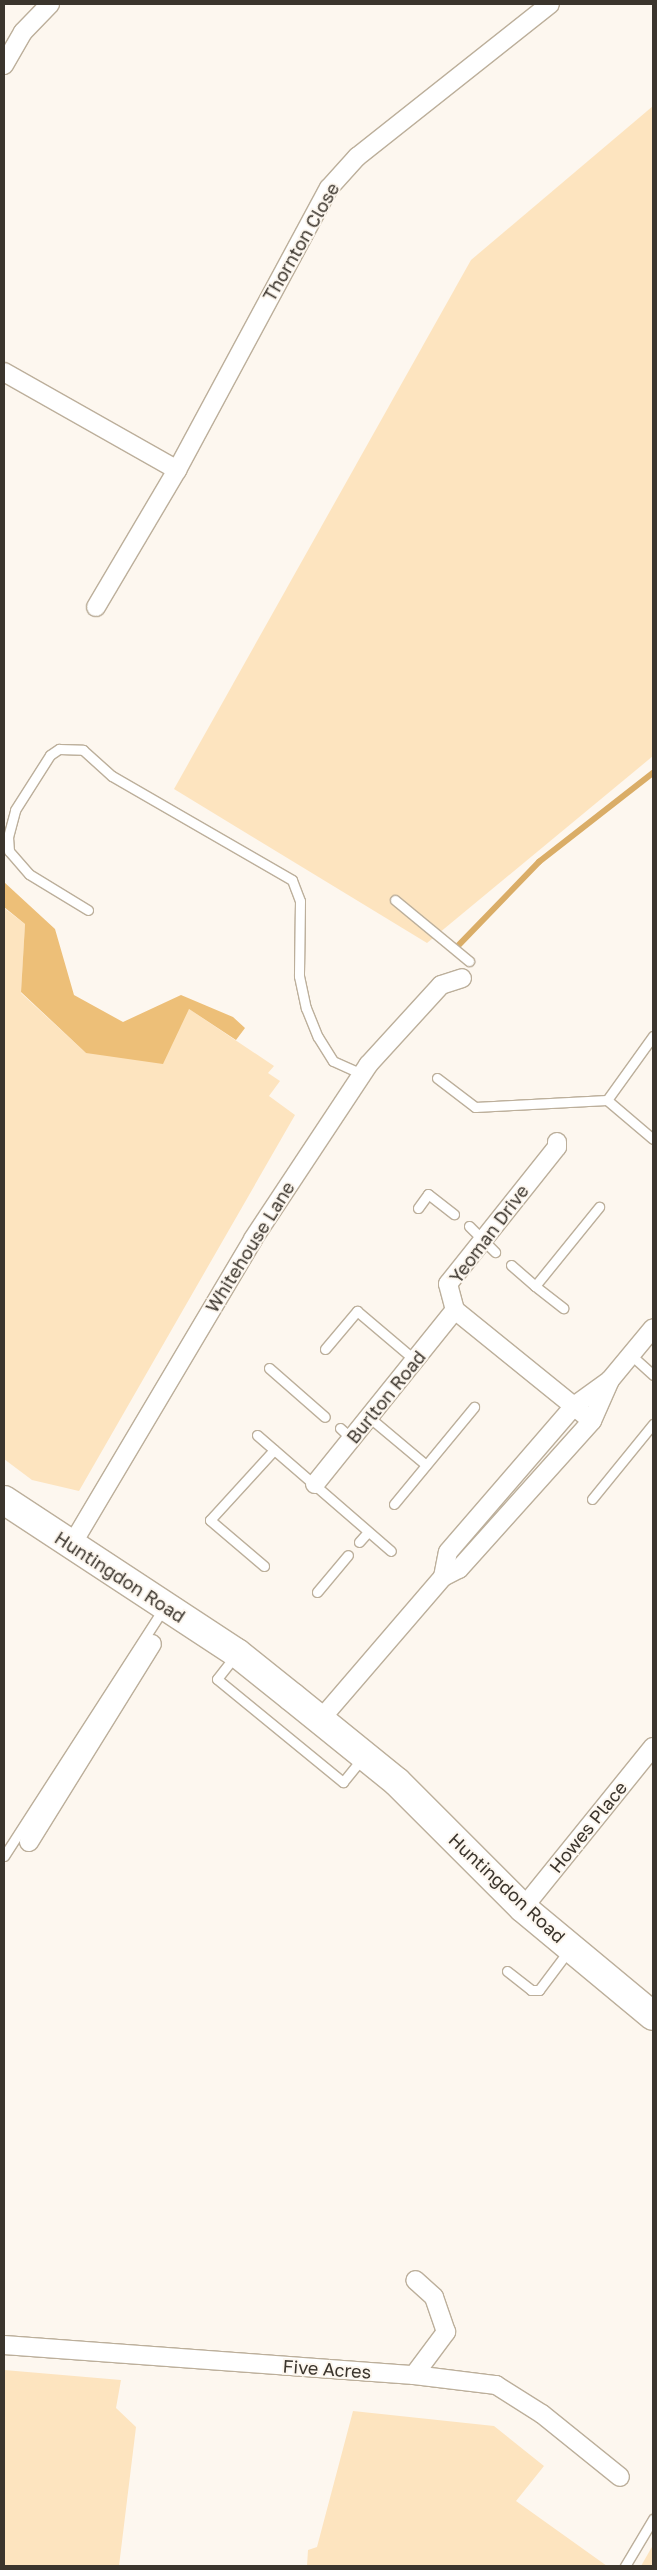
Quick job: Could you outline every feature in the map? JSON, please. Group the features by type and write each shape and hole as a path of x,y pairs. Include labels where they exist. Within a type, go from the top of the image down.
{"main road":[{"name":"Huntingdon Road","path":"4,1500 70,1546 237,1653 397,1782 523,1908 653,2016"}],"street":[{"path":"4,65 23,32 50,4"},
{"name":"Thornton Close","path":"96,607 177,470 329,188 357,158 550,4"},
{"path":"4,372 177,470"},
{"name":"Whitehouse Lane","path":"70,1546 253,1239 362,1074 441,985 462,978"},
{"name":"Yeoman Drive","path":"557,1142 557,1147 480,1240 448,1284 455,1310 592,1421"},
{"name":"Burlton Road","path":"315,1484 346,1434 370,1418 455,1310"},
{"path":"443,1577 448,1552 574,1406 610,1380 653,1328"},
{"path":"320,1720 443,1577 459,1569 592,1421 610,1380"},
{"path":"29,1842 152,1644"},
{"name":"Howes Place","path":"523,1908 653,1748"},
{"path":"414,2375 446,2332 434,2297 415,2280"},
{"name":"Five Acres","path":"4,2345 414,2375 496,2385 542,2414 620,2477"}],"lane":[{"path":"88,910 29,874 9,851 8,836 15,810 50,755 59,750 84,750 112,776 292,880 300,901 299,976 306,1008 318,1037 333,1061 362,1074"},
{"path":"395,900 469,961"},
{"path":"606,1100 653,1036"},
{"path":"437,1078 475,1107 606,1100 653,1139"},
{"path":"418,1208 428,1194 454,1214"},
{"path":"535,1286 599,1207"},
{"path":"469,1226 480,1240 495,1252"},
{"path":"511,1265 562,1308"},
{"path":"325,1349 358,1311 416,1361"},
{"path":"631,1355 653,1375"},
{"path":"269,1368 325,1417"},
{"path":"394,1504 474,1406"},
{"path":"370,1418 426,1465"},
{"path":"592,1499 653,1424"},
{"path":"257,1435 391,1551"},
{"path":"264,1566 210,1520 274,1450"},
{"path":"359,1542 368,1532"},
{"path":"317,1592 348,1555"},
{"path":"4,1856 166,1606"},
{"path":"237,1653 217,1679 343,1782 365,1755"},
{"path":"507,1970 531,1990 539,1990 571,1948"},
{"path":"625,2566 653,2518"}],"shaded area":[{"path":"653,106 653,756 427,943 174,789 471,260"},
{"path":"4,882 55,929 74,995 123,1022 181,995 233,1017 245,1028 236,1040 189,1009 163,1064 86,1053 21,992 25,924 4,907"},
{"path":"4,908 25,924 21,993 86,1053 189,1009 274,1066 268,1073 280,1081 269,1096 295,1115 79,1491 32,1480 4,1459"},
{"path":"4,2370 121,2380 116,2408 136,2427 119,2566 4,2566"},
{"path":"353,2411 494,2426 544,2466 516,2501 607,2566 307,2566 308,2550 317,2547"},
{"path":"653,2545 653,2566 641,2566"}],"waterway":[{"path":"457,947 539,862 653,773"}]}
